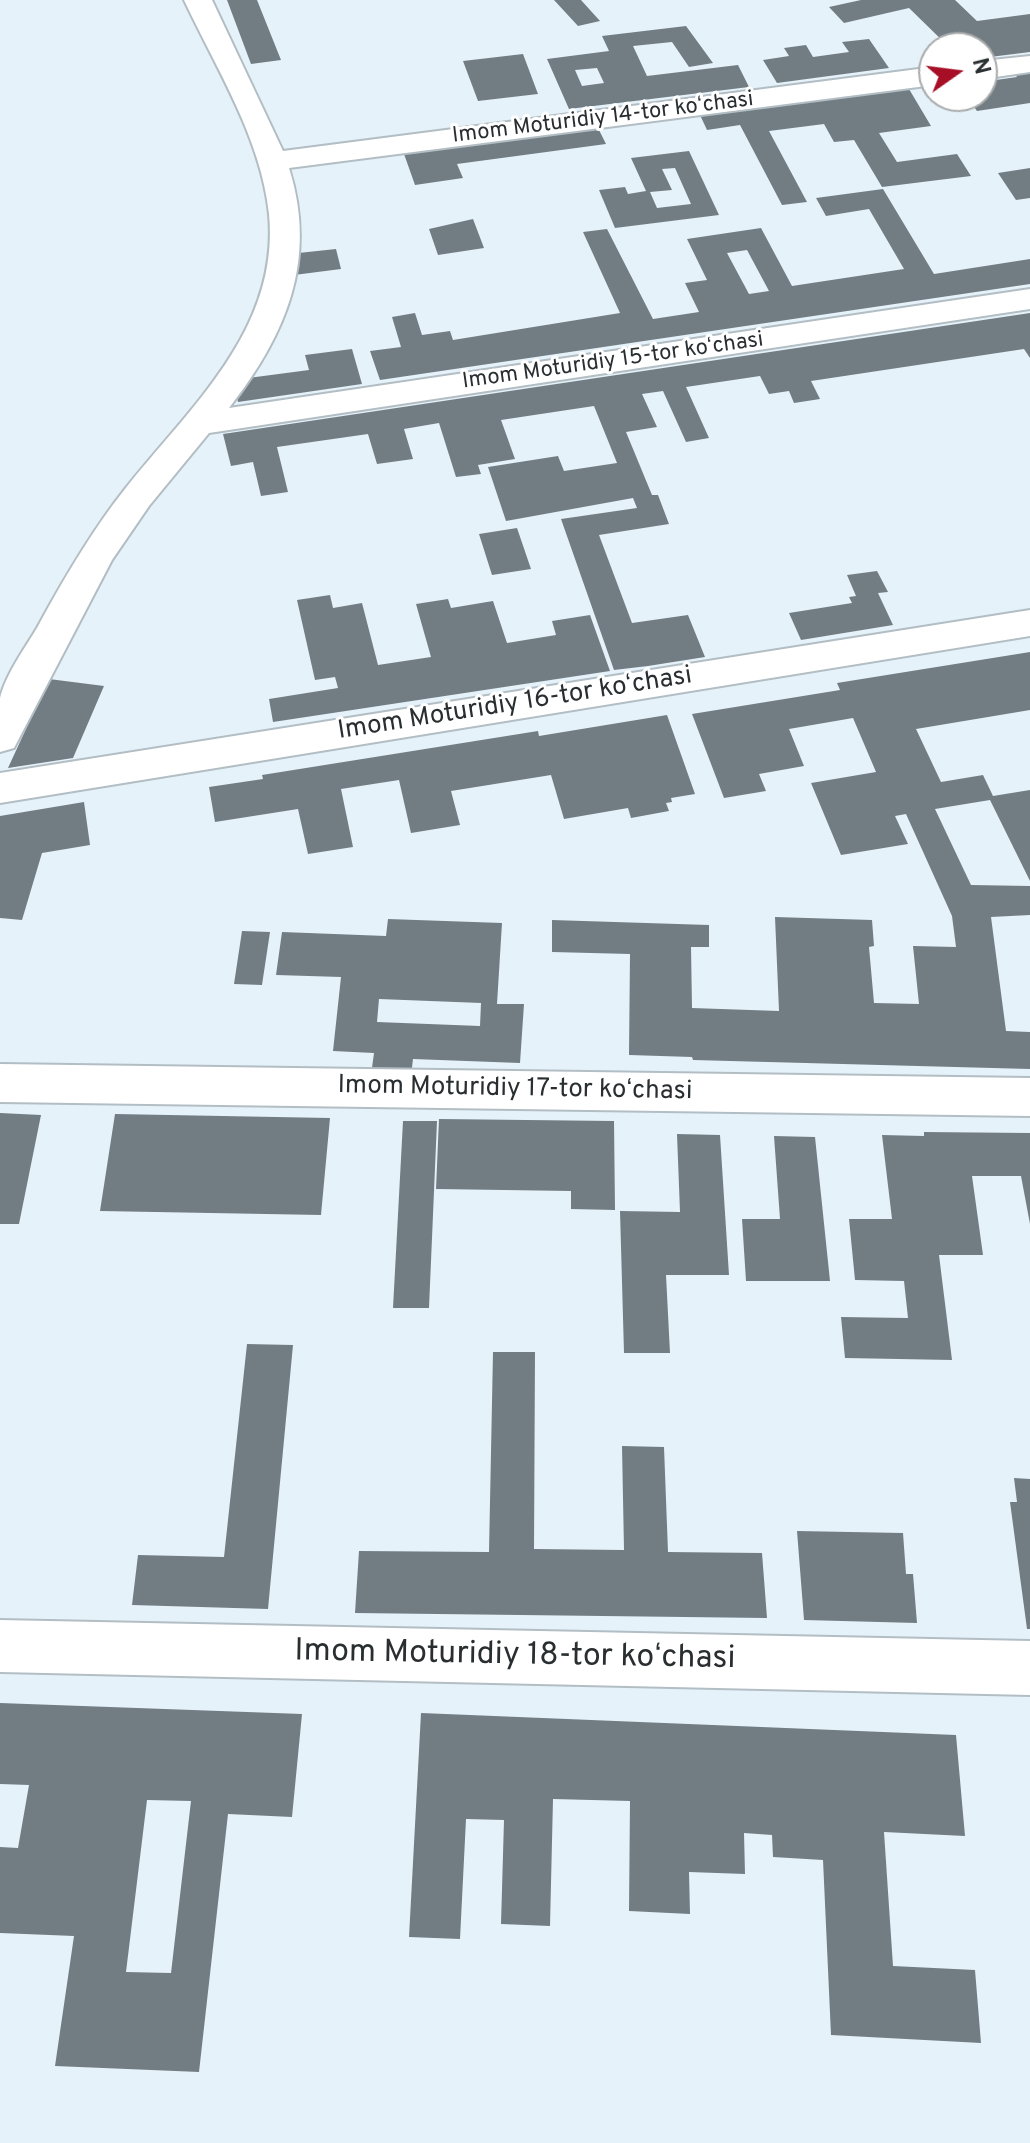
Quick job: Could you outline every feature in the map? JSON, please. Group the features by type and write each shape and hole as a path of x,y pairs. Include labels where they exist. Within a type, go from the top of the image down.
{"street":[{"path":"0,738 114,530 240,368 263,333 276,302 286,245 273,161 198,0"},
{"path":"998,68 1030,64"},
{"name":"Imom Moturidiy 14-tor koʻchasi","path":"273,161 918,78"},
{"name":"Imom Moturidiy 15-tor koʻchasi","path":"195,424 1030,299"},
{"name":"Imom Moturidiy 16-tor koʻchasi","path":"0,788 1030,623"},
{"name":"Imom Moturidiy 17-tor koʻchasi","path":"0,1083 1030,1097"},
{"name":"Imom Moturidiy 18-tor koʻchasi","path":"0,1646 1030,1668"}],"building":[{"path":"227,0 257,0 281,60 251,64"},
{"path":"554,0 581,0 600,21 578,26"},
{"path":"861,0 955,0 977,21 1030,14 1030,52 998,56 998,32 934,32 909,8 844,23 829,7"},
{"path":"686,26 713,63 689,67 672,42 633,46 647,76 738,65 749,87 569,109 547,59 609,51 602,36","holes":["597,68 604,83 582,86 575,70"]},
{"path":"869,39 889,68 777,83 763,60 789,56 784,48 806,45 813,57 849,52 842,42"},
{"path":"523,54 538,94 478,101 463,61"},
{"path":"1030,71 1030,103 998,108 998,80 1017,77 1014,73"},
{"path":"909,89 918,104 918,112 923,112 931,126 879,133 897,162 957,154 971,176 882,187 854,140 834,142 824,124 769,131 807,202 782,205 740,125 707,130 700,115"},
{"path":"598,128 606,144 457,164 463,178 415,185 404,154"},
{"path":"689,151 719,215 615,228 599,190 625,187 628,194 646,191 631,158","holes":["675,168 691,204 657,208 650,192 672,190 662,169"]},
{"path":"1030,168 1030,198 1016,200 998,173"},
{"path":"883,189 934,274 1030,259 1030,284 380,380 370,351 401,347 392,317 415,313 422,335 450,331 453,340 620,313 583,232 607,229 653,319 699,312 685,283 707,280 687,239 761,228 792,286 904,269 869,209 826,216 816,198","holes":["747,250 769,291 749,294 727,253"]},
{"path":"473,219 484,248 438,255 429,229"},
{"path":"336,249 341,269 294,275 289,254"},
{"path":"1030,313 1030,358 1024,349 811,381 820,399 794,403 789,391 769,394 760,376 686,387 709,438 686,442 663,391 642,394 657,427 626,432 652,495 658,495 669,524 599,535 632,623 688,615 705,657 648,666 614,670 561,519 637,508 633,498 506,521 488,467 558,456 564,471 617,463 594,406 501,420 515,459 478,465 481,474 456,477 439,423 404,429 413,459 377,464 368,434 277,447 288,492 261,496 253,462 231,466 223,434"},
{"path":"352,349 362,384 238,402 233,380 309,370 305,355"},
{"path":"517,528 531,569 492,575 479,534"},
{"path":"877,571 888,592 878,593 893,625 801,640 789,613 852,603 849,597 856,596 847,575"},
{"path":"330,595 333,608 362,603 378,665 431,657 416,604 448,599 451,608 493,601 507,643 556,635 552,621 590,615 610,671 273,722 269,699 338,688 335,677 315,680 297,600"},
{"path":"1030,652 1030,710 916,729 941,782 983,775 993,796 1030,790 1030,881 990,800 935,809 971,885 1030,886 1030,915 991,917 1006,1031 1030,1032 1030,1069 693,1060 692,1057 629,1055 630,954 552,952 552,920 709,925 709,947 691,947 692,1008 779,1011 775,917 872,920 874,946 869,947 874,1003 919,1004 913,946 956,947 952,916 906,814 895,816 908,844 841,855 811,783 876,772 853,718 789,729 804,766 759,774 766,791 724,798 692,714 840,690 837,683"},
{"path":"49,679 104,686 73,758 8,768"},
{"path":"667,715 695,794 671,798 672,802 666,803 669,811 631,818 628,808 564,819 551,775 451,791 460,825 411,833 399,780 341,789 353,847 308,854 298,809 215,822 209,787 263,779 262,775 538,731 539,736"},
{"path":"84,802 90,845 42,853 22,920 0,918 0,816"},
{"path":"388,919 502,923 497,1004 524,1004 520,1063 413,1059 411,1076 371,1075 374,1053 333,1051 341,977 276,975 282,932 386,936","holes":["379,999 481,1003 480,1026 377,1022"]},
{"path":"242,931 270,932 262,985 234,984"},
{"path":"0,1113 41,1115 19,1224 0,1224"},
{"path":"115,1114 330,1118 321,1215 100,1211"},
{"path":"439,1119 614,1121 615,1210 571,1209 571,1191 436,1189"},
{"path":"403,1121 437,1121 429,1308 393,1308"},
{"path":"924,1132 1030,1133 1030,1224 1021,1176 972,1176 983,1255 939,1255 952,1360 845,1358 841,1317 908,1318 904,1281 855,1280 849,1219 892,1219 882,1135 924,1136"},
{"path":"677,1134 720,1135 729,1275 666,1275 670,1353 624,1353 620,1211 680,1212"},
{"path":"774,1136 815,1137 830,1281 746,1281 742,1219 780,1219"},
{"path":"247,1344 293,1345 268,1609 132,1605 138,1555 224,1557"},
{"path":"493,1352 535,1352 534,1549 624,1550 622,1446 664,1447 668,1552 762,1553 767,1618 355,1613 359,1551 489,1552"},
{"path":"1014,1478 1030,1479 1030,1629 1027,1629 1010,1502 1017,1502"},
{"path":"797,1531 903,1533 906,1574 913,1574 917,1623 804,1620"},
{"path":"0,1703 302,1714 292,1817 228,1814 199,2072 55,2066 74,1936 0,1933 0,1847 18,1848 29,1785 0,1784","holes":["147,1800 191,1801 171,1973 126,1972"]},
{"path":"421,1713 956,1735 965,1836 884,1832 893,1966 975,1970 981,2043 831,2035 823,1860 773,1857 772,1835 744,1833 745,1874 689,1872 690,1914 629,1911 630,1801 553,1799 550,1926 501,1924 504,1820 466,1819 460,1939 409,1937"}]}
